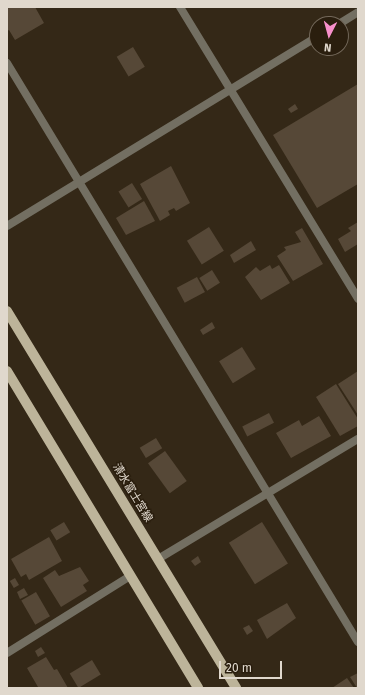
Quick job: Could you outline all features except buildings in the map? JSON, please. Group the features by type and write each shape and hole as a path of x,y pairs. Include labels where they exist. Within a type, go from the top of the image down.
{"main road":[{"name":"清水富士宮線","path":"7,311 236,688"},
{"path":"7,371 198,688"}],"street":[{"path":"180,7 358,299"},
{"path":"349,18 358,12"},
{"path":"7,226 309,42"},
{"path":"7,62 358,642"},
{"path":"158,558 358,439"},
{"path":"7,653 130,576"}]}
